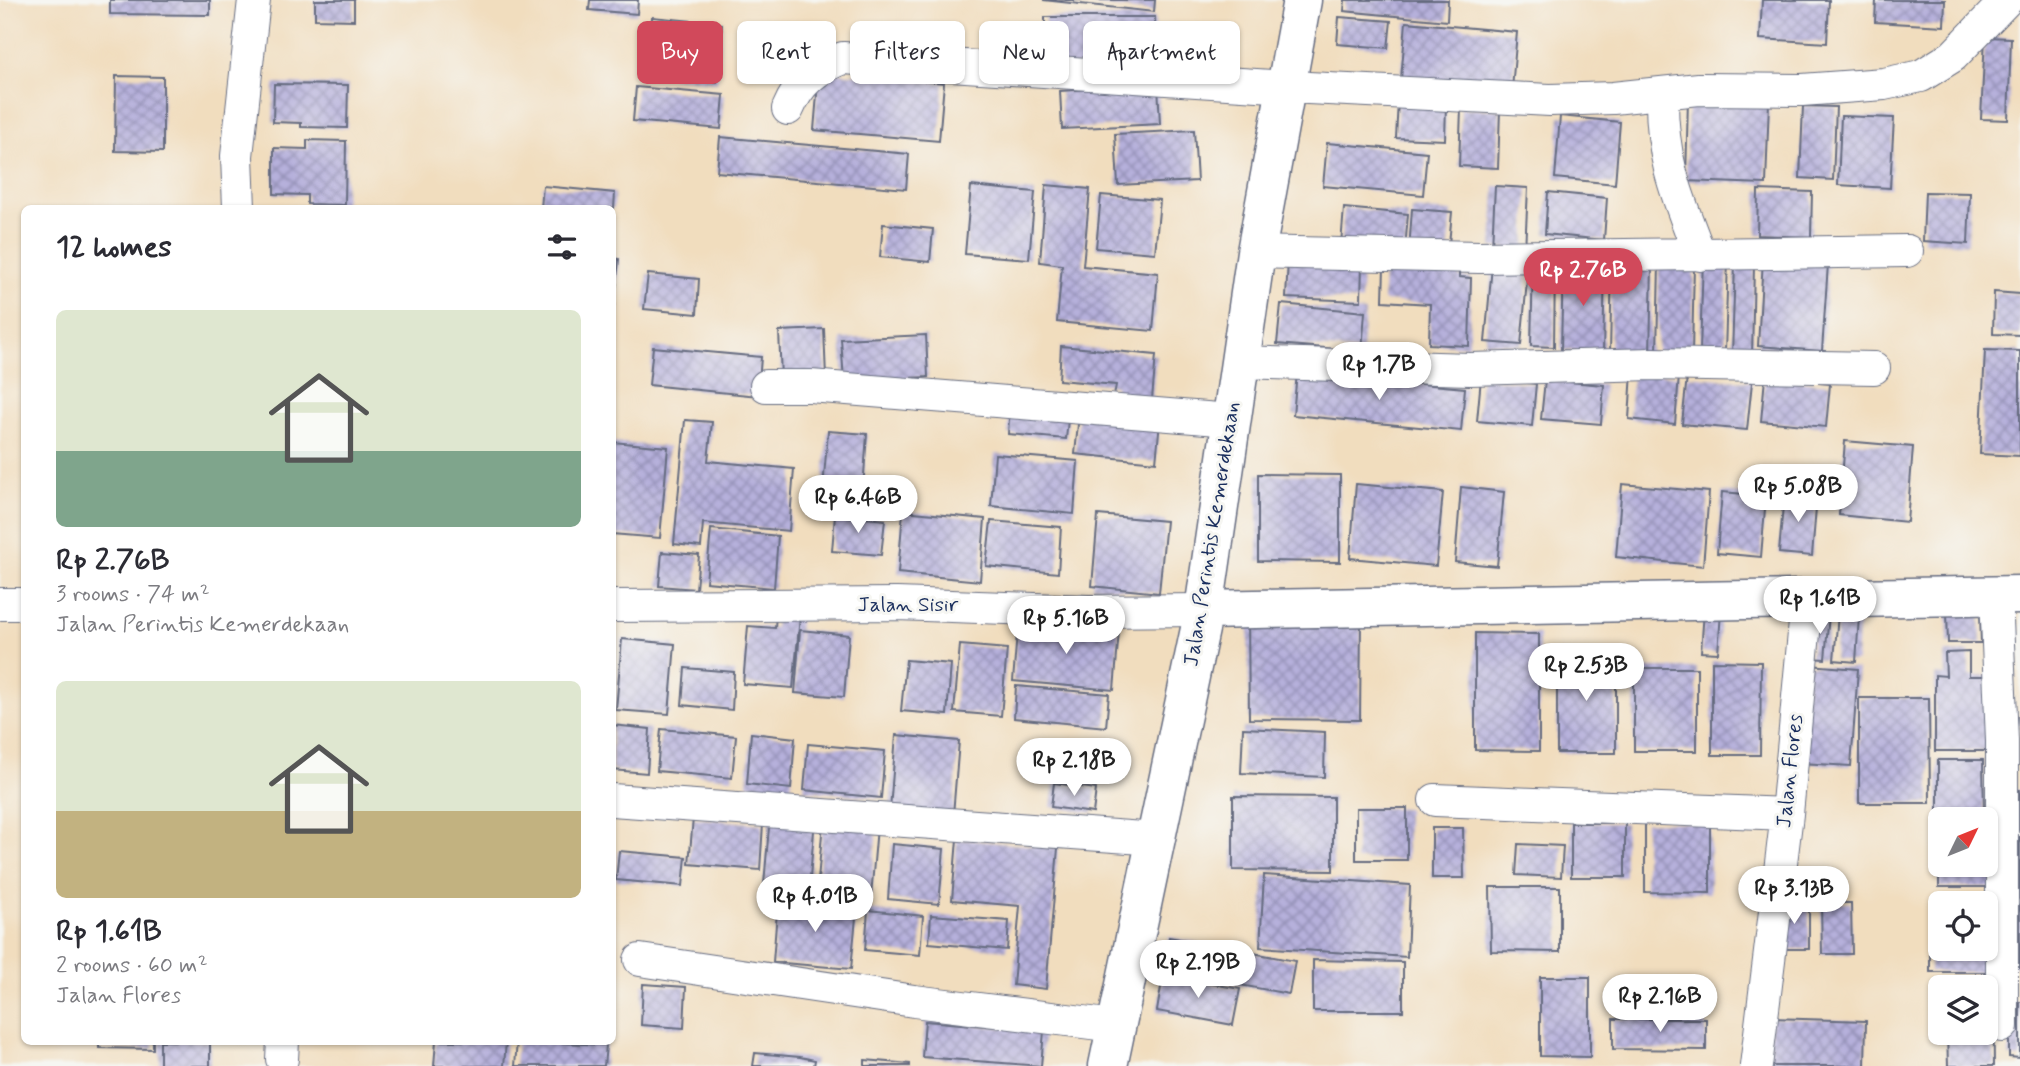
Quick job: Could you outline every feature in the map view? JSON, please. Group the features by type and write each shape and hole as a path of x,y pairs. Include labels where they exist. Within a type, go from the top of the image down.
{"street":[{"path":"239,205 237,156 254,0"},
{"name":"Jalan Perintis Kemerdekaan","path":"1108,1066 1203,610 1256,252 1302,0"},
{"path":"788,110 795,93 806,80 822,66 842,58 1288,87 1550,100 1662,94 1699,89 1802,90 1884,84 1921,76 1953,56 2007,0"},
{"path":"1662,94 1661,135 1665,155 1700,255"},
{"path":"1256,252 1479,257 1907,251"},
{"path":"1239,362 1470,369 1652,364 1874,368"},
{"path":"766,386 810,386 1231,420"},
{"path":"1203,610 1807,601 2008,595 2002,741 2002,1026"},
{"name":"Jalan Flores","path":"1756,1066 1787,814 1807,601"},
{"path":"0,604 21,604"},
{"name":"Jalan Sisir","path":"616,606 897,604 1088,611 1203,610"},
{"path":"616,800 1157,839"},
{"path":"1435,800 1787,814"},
{"path":"640,960 901,999 1115,1026"}],"building":[{"path":"110,0 210,0 210,15 110,14"},
{"path":"315,0 354,0 354,20 315,19"},
{"path":"590,0 638,0 637,14 589,10"},
{"path":"1043,0 1155,0 1154,12"},
{"path":"1345,0 1448,0 1447,21 1344,11"},
{"path":"1762,0 1829,0 1827,43 1760,39"},
{"path":"1876,0 1945,0 1944,26 1875,22"},
{"path":"652,17 692,21 652,21"},
{"path":"1045,17 1155,17 1155,21 1083,21 1083,65 1069,65 1069,21 1045,21"},
{"path":"1339,17 1391,21 1388,48 1337,44"},
{"path":"1406,22 1517,32 1512,89 1401,79"},
{"path":"1985,37 2011,38 2008,120 1981,119"},
{"path":"836,73 850,74 850,84 944,84 939,141 814,130 818,84 836,84"},
{"path":"116,76 163,77 163,152 115,151"},
{"path":"274,84 348,85 347,128 301,127 301,123 273,122"},
{"path":"1158,85 1160,124 1062,129 1060,91"},
{"path":"636,87 724,95 721,129 633,121"},
{"path":"1688,98 1769,101 1766,184 1686,181"},
{"path":"1398,101 1446,104 1445,140 1396,138"},
{"path":"1803,106 1836,107 1833,180 1800,178"},
{"path":"1461,108 1500,110 1498,168 1459,166"},
{"path":"1560,116 1620,122 1615,184 1555,178"},
{"path":"1841,116 1894,118 1890,188 1838,185"},
{"path":"1194,130 1197,181 1118,185 1115,134"},
{"path":"720,137 909,154 906,189 717,172"},
{"path":"307,140 346,141 345,205 307,204 307,195 274,194 274,148 307,149"},
{"path":"1327,143 1427,152 1423,195 1323,186"},
{"path":"1046,185 1090,189 1083,266 1158,273 1153,331 1057,322 1062,265 1040,262"},
{"path":"543,186 615,193 614,205 541,205"},
{"path":"971,186 1035,192 1029,259 965,254"},
{"path":"1495,186 1528,188 1525,250 1492,247"},
{"path":"1758,190 1812,192 1811,237 1757,235"},
{"path":"1548,192 1607,198 1604,240 1545,234"},
{"path":"1925,192 1970,193 1968,244 1923,241"},
{"path":"1101,195 1160,200 1155,253 1096,248"},
{"path":"1344,208 1408,214 1405,250 1341,244"},
{"path":"1412,209 1452,212 1448,255 1409,251"},
{"path":"883,224 933,229 930,262 880,257"},
{"path":"616,259 619,259 616,288"},
{"path":"1703,259 1728,260 1725,353 1700,352"},
{"path":"1763,259 1828,264 1822,351 1758,346"},
{"path":"1288,260 1362,263 1361,301 1286,298"},
{"path":"1612,263 1652,264 1650,354 1610,353"},
{"path":"1659,263 1694,264 1692,353 1657,352"},
{"path":"1735,263 1754,264 1752,357 1732,356"},
{"path":"1533,264 1555,264 1554,347 1531,346"},
{"path":"1563,264 1605,266 1603,352 1561,350"},
{"path":"1384,266 1459,269 1459,277 1471,278 1469,346 1429,344 1430,304 1383,301"},
{"path":"1492,266 1528,270 1521,345 1485,342"},
{"path":"648,274 699,279 697,314 644,309"},
{"path":"1994,292 2020,294 2020,335 1993,334"},
{"path":"1281,304 1365,312 1362,351 1277,344"},
{"path":"824,329 826,377 781,378 779,331"},
{"path":"926,335 928,377 844,381 841,339"},
{"path":"1061,346 1156,355 1152,399 1114,396 1116,385 1059,380"},
{"path":"653,347 761,357 758,396 649,385"},
{"path":"1985,350 2020,351 2020,456 1980,454"},
{"path":"1632,372 1679,376 1675,424 1629,419"},
{"path":"1297,373 1465,388 1461,431 1293,415"},
{"path":"1687,376 1752,382 1747,430 1682,424"},
{"path":"1481,378 1536,384 1532,426 1477,421"},
{"path":"1765,378 1830,384 1826,427 1761,421"},
{"path":"1545,380 1604,385 1601,424 1541,419"},
{"path":"1010,405 1069,410 1066,439 1008,434"},
{"path":"1079,414 1160,421 1156,462 1075,454"},
{"path":"685,420 712,422 708,461 794,469 789,531 703,523 701,547 674,544"},
{"path":"828,431 867,434 862,502 822,499"},
{"path":"1845,441 1913,447 1907,522 1839,515"},
{"path":"616,442 668,447 660,538 616,534"},
{"path":"995,454 1078,461 1074,514 991,506"},
{"path":"1258,474 1340,475 1340,562 1258,561"},
{"path":"1356,484 1443,492 1436,566 1350,558"},
{"path":"1622,484 1709,492 1703,566 1616,557"},
{"path":"1461,487 1504,492 1497,566 1455,562"},
{"path":"1722,492 1766,496 1761,557 1717,553"},
{"path":"1784,493 1817,496 1812,556 1779,553"},
{"path":"903,511 985,519 980,581 898,573"},
{"path":"835,515 885,520 881,555 832,551"},
{"path":"1098,515 1166,521 1159,593 1092,586"},
{"path":"991,521 1061,527 1058,573 986,566"},
{"path":"711,529 778,536 774,588 706,582"},
{"path":"662,552 699,555 696,589 659,586"},
{"path":"1704,611 1721,612 1718,653 1701,652"},
{"path":"1814,613 1829,614 1825,659 1810,658"},
{"path":"1947,613 1980,613 1981,643 1948,643"},
{"path":"776,614 800,616 793,688 743,684 748,626 775,628"},
{"path":"1838,614 1859,616 1856,662 1834,660"},
{"path":"1248,615 1361,616 1360,720 1249,719"},
{"path":"1018,621 1119,631 1114,690 1013,681"},
{"path":"800,630 849,635 844,697 795,693"},
{"path":"1475,633 1539,634 1539,751 1475,750"},
{"path":"622,639 675,644 669,714 616,710"},
{"path":"960,645 1007,649 1001,716 954,712"},
{"path":"1557,652 1616,653 1616,753 1557,753"},
{"path":"1969,652 1969,676 1992,676 1993,751 1935,751 1935,675 1946,676 1945,653"},
{"path":"906,660 951,664 947,715 901,711"},
{"path":"1712,661 1761,662 1760,755 1712,755"},
{"path":"1809,665 1858,669 1851,766 1801,763"},
{"path":"685,668 734,672 732,710 682,705"},
{"path":"1634,668 1697,668 1697,751 1634,751"},
{"path":"1016,686 1109,694 1106,727 1014,718"},
{"path":"1859,698 1929,698 1930,803 1859,803"},
{"path":"616,725 650,729 647,773 616,770"},
{"path":"1243,728 1325,732 1324,777 1241,773"},
{"path":"661,729 736,736 732,778 657,771"},
{"path":"751,733 795,738 791,789 747,784"},
{"path":"896,735 959,741 953,815 890,809"},
{"path":"808,744 885,751 881,798 804,790"},
{"path":"1938,760 1983,760 1984,807 1938,807"},
{"path":"1054,783 1096,789 1093,813 1051,807"},
{"path":"2015,790 2020,790 2020,830 2015,830"},
{"path":"1233,796 1333,797 1333,871 1233,870"},
{"path":"1356,808 1407,808 1407,860 1356,860"},
{"path":"770,816 815,819 809,889 764,884"},
{"path":"693,818 763,824 760,870 689,864"},
{"path":"823,822 877,827 871,897 817,892"},
{"path":"1645,822 1710,823 1710,893 1645,892"},
{"path":"1571,823 1625,823 1625,877 1571,877"},
{"path":"1432,828 1463,828 1464,878 1432,878"},
{"path":"2009,837 2020,837 2020,899 2008,899"},
{"path":"957,839 1058,848 1046,989 1013,985 1020,906 952,900"},
{"path":"892,844 944,849 939,904 888,899"},
{"path":"1518,844 1563,846 1561,877 1516,875"},
{"path":"619,851 686,857 683,886 616,880"},
{"path":"1264,875 1410,885 1407,957 1260,947"},
{"path":"1939,877 1997,877 1999,887 1939,887"},
{"path":"1490,887 1560,887 1560,952 1491,951"},
{"path":"778,899 857,907 851,969 773,962"},
{"path":"1780,902 1809,902 1809,949 1779,949"},
{"path":"1821,903 1851,903 1852,954 1822,954"},
{"path":"2010,905 2020,905 2020,967 2009,967"},
{"path":"868,910 923,916 920,955 865,950"},
{"path":"931,915 1009,921 1007,950 929,943"},
{"path":"1169,937 1295,961 1289,994 1163,971"},
{"path":"1313,960 1403,962 1403,1011 1313,1011"},
{"path":"1930,961 1987,961 1987,972 1930,972"},
{"path":"1163,975 1240,989 1233,1025 1157,1011"},
{"path":"1540,977 1590,977 1590,1057 1540,1056"},
{"path":"643,984 686,987 684,1028 641,1025"},
{"path":"2009,1002 2020,1002 2020,1058 2009,1057"},
{"path":"1771,1018 1866,1021 1865,1066 1770,1066"},
{"path":"1613,1019 1706,1019 1706,1050 1613,1049"},
{"path":"925,1021 1044,1031 1041,1066 922,1057"},
{"path":"99,1045 153,1045 153,1049 99,1048"},
{"path":"160,1045 210,1045 210,1066 160,1066"},
{"path":"436,1045 506,1045 504,1066 434,1066"},
{"path":"517,1045 606,1045 604,1066 515,1066"},
{"path":"1947,1045 1994,1045 1994,1066 1948,1066"},
{"path":"755,1053 815,1060 814,1066 753,1066"},
{"path":"865,1060 910,1064 910,1066 865,1066"}]}
